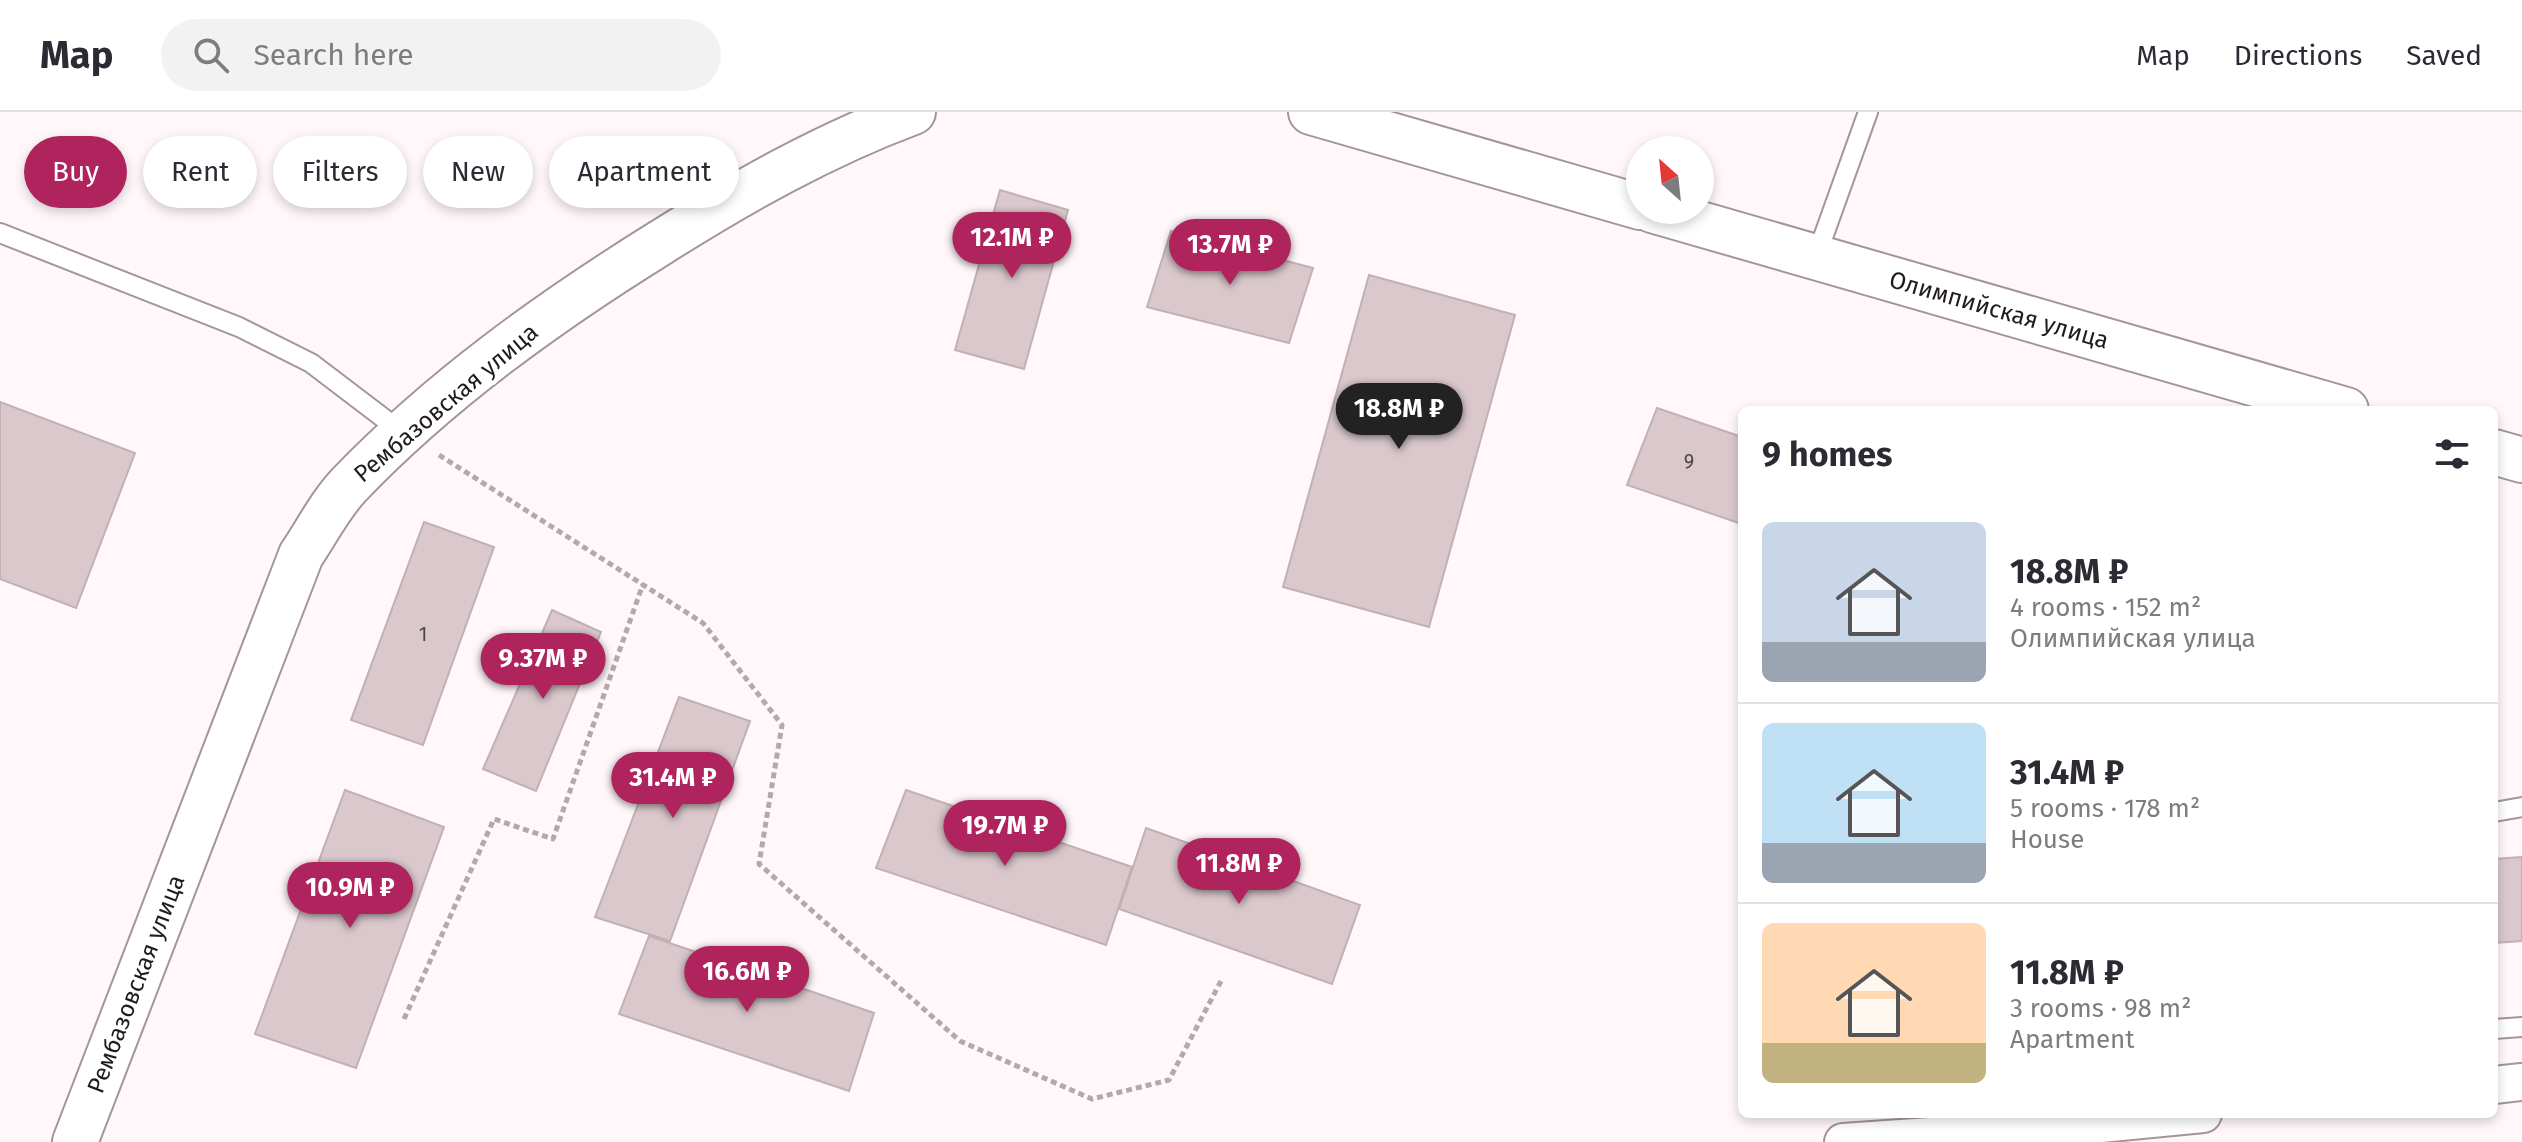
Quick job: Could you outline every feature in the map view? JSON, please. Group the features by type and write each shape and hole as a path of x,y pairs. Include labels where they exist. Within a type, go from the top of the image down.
{"main road":[{"name":"Рембазовская улица","path":"75,1142 301,555 347,488 404,433 491,358 591,286 715,208 816,153 913,112"},
{"path":"1311,112 1626,203"},
{"name":"Олимпийская улица","path":"1701,224 2332,406"},
{"path":"2498,453 2522,460"}],"street":[{"path":"2498,1085 2522,1082"},
{"path":"1843,1142 2162,1118"}],"lane":[{"path":"1816,257 1868,112"},
{"path":"0,233 251,333 311,363 404,433"},
{"path":"2498,811 2522,807"},
{"path":"2498,1029 2522,1027"}],"path":[{"path":"404,433 703,623 782,725 759,864 960,1041 1092,1099 1169,1080 1221,981"},
{"path":"404,1019 494,819 553,839 643,584"}],"building":[{"path":"1000,190 1068,210 1024,369 955,350"},
{"path":"1171,231 1313,268 1289,343 1147,307"},
{"path":"1369,275 1515,315 1429,627 1283,587"},
{"path":"0,402 135,453 76,608 0,579"},
{"path":"1657,408 1738,436 1738,523 1627,485"},
{"path":"424,522 494,547 423,745 351,720"},
{"path":"552,610 601,632 536,791 483,769"},
{"path":"679,697 750,721 670,941 595,917"},
{"path":"345,790 444,827 356,1068 255,1034"},
{"path":"906,790 1132,867 1106,945 876,868"},
{"path":"1146,828 1360,905 1332,984 1119,909"},
{"path":"2522,857 2522,941 2498,943 2498,859"},
{"path":"649,936 874,1013 849,1091 619,1014"}]}
